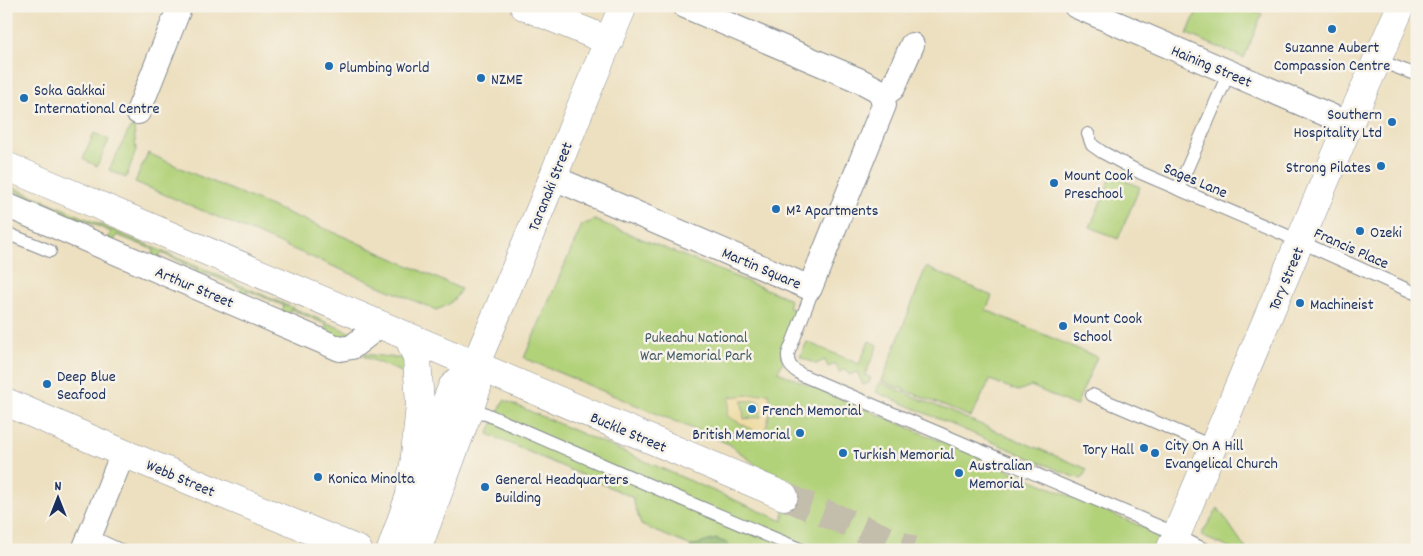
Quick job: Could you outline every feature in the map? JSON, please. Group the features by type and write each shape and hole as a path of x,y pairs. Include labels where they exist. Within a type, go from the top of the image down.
{"main road":[{"path":"524,6 609,41"},
{"name":"Taranaki Street","path":"391,550 452,387 475,366 554,178 582,104 623,6"},
{"name":"Tory Street","path":"1173,542 1401,6"},
{"path":"6,166 475,366"},
{"path":"409,338 417,358 420,405 410,495"},
{"name":"Taranaki Street","path":"417,550 477,388 475,366"},
{"name":"Buckle Street","path":"475,366 784,496"},
{"name":"Webb Street","path":"6,402 123,453 358,550"}],"street":[{"path":"138,112 180,6"},
{"path":"685,6 833,68 878,90 882,96 893,88 912,45"},
{"name":"Haining Street","path":"1076,6 1350,124"},
{"name":"Martin Square","path":"554,178 810,288 884,105 882,96"},
{"name":"Arthur Street","path":"6,205 348,353 380,325"},
{"path":"87,543 123,453"}],"lane":[{"path":"1377,60 1417,75"},
{"path":"1178,189 1229,72"},
{"name":"Sages Lane","path":"1088,134 1092,145 1134,169 1301,242"},
{"path":"6,233 50,251"},
{"name":"Francis Place","path":"1301,242 1417,294"},
{"path":"810,288 810,296 788,354 787,361 791,368 802,375 1173,542 1192,544 1206,550"},
{"path":"1092,395 1214,447"},
{"path":"470,407 802,550"},
{"path":"87,543 120,550"}],"green space":[{"path":"1199,6 1243,6 1262,14 1244,58 1187,34"},
{"path":"134,127 136,150 126,178 109,170 130,128"},
{"path":"94,133 109,140 97,166 83,159"},
{"path":"148,153 461,289 451,302 436,310 135,182"},
{"path":"1112,175 1140,187 1118,239 1090,227"},
{"path":"6,184 351,333 346,338 331,335 324,332 327,325 291,309 288,316 281,313 284,306 247,290 244,297 238,295 241,288 204,272 200,278 194,276 197,269 161,253 157,260 151,258 154,250 117,235 114,241 108,239 111,232 74,216 71,223 64,221 67,213 30,197 27,204 21,202 24,195 6,187"},
{"name":"Pukeahu National War Memorial Park","path":"595,220 788,298 790,301 788,307 804,314 778,372 1197,550 690,550 691,546 641,525 632,497 488,434 504,400 783,521 784,490 773,474 759,467 729,444 524,358 582,225"},
{"path":"926,267 992,296 986,310 1097,357 1076,406 1031,386 1018,391 990,380 971,417 882,381"},
{"path":"869,341 878,345 865,375 871,378 869,383 863,385 857,372 849,375 846,369 839,372 836,364 828,367 825,360 816,364 800,357 807,342 859,364"},
{"path":"364,354 406,359 411,376 363,356"},
{"path":"879,382 1087,469 1082,479 1072,476 876,392"},
{"path":"1218,508 1247,550 1235,550 1201,536"},
{"path":"716,539 727,543 729,550 690,550 691,546"}],"sand":[{"path":"769,393 771,408 764,436 727,416 730,397","holes":["760,400 761,417 744,419 742,401"]}],"tunnel":[{"path":"784,496 912,550"}],"place":[{"name":"Suzanne Aubert Compassion Centre","path":"1332,29"},
{"name":"Plumbing World","path":"329,66"},
{"name":"NZME","path":"481,78"},
{"name":"Soka Gakkai International Centre","path":"24,98"},
{"name":"Southern Hospitality Ltd","path":"1392,122"},
{"name":"Strong Pilates","path":"1381,166"},
{"name":"Mount Cook Preschool","path":"1054,183"},
{"name":"M² Apartments","path":"776,209"},
{"name":"Ozeki","path":"1360,231"},
{"name":"Machineist","path":"1300,303"},
{"name":"Mount Cook School","path":"1063,326"},
{"name":"Deep Blue Seafood","path":"47,384"},
{"name":"French Memorial","path":"752,409"},
{"name":"British Memorial","path":"800,433"},
{"name":"Tory Hall","path":"1144,448"},
{"name":"Turkish Memorial","path":"843,453"},
{"name":"City On A Hill Evangelical Church","path":"1155,453"},
{"name":"Australian Memorial","path":"959,473"},
{"name":"Konica Minolta","path":"318,477"},
{"name":"General Headquarters Building","path":"485,487"}]}
